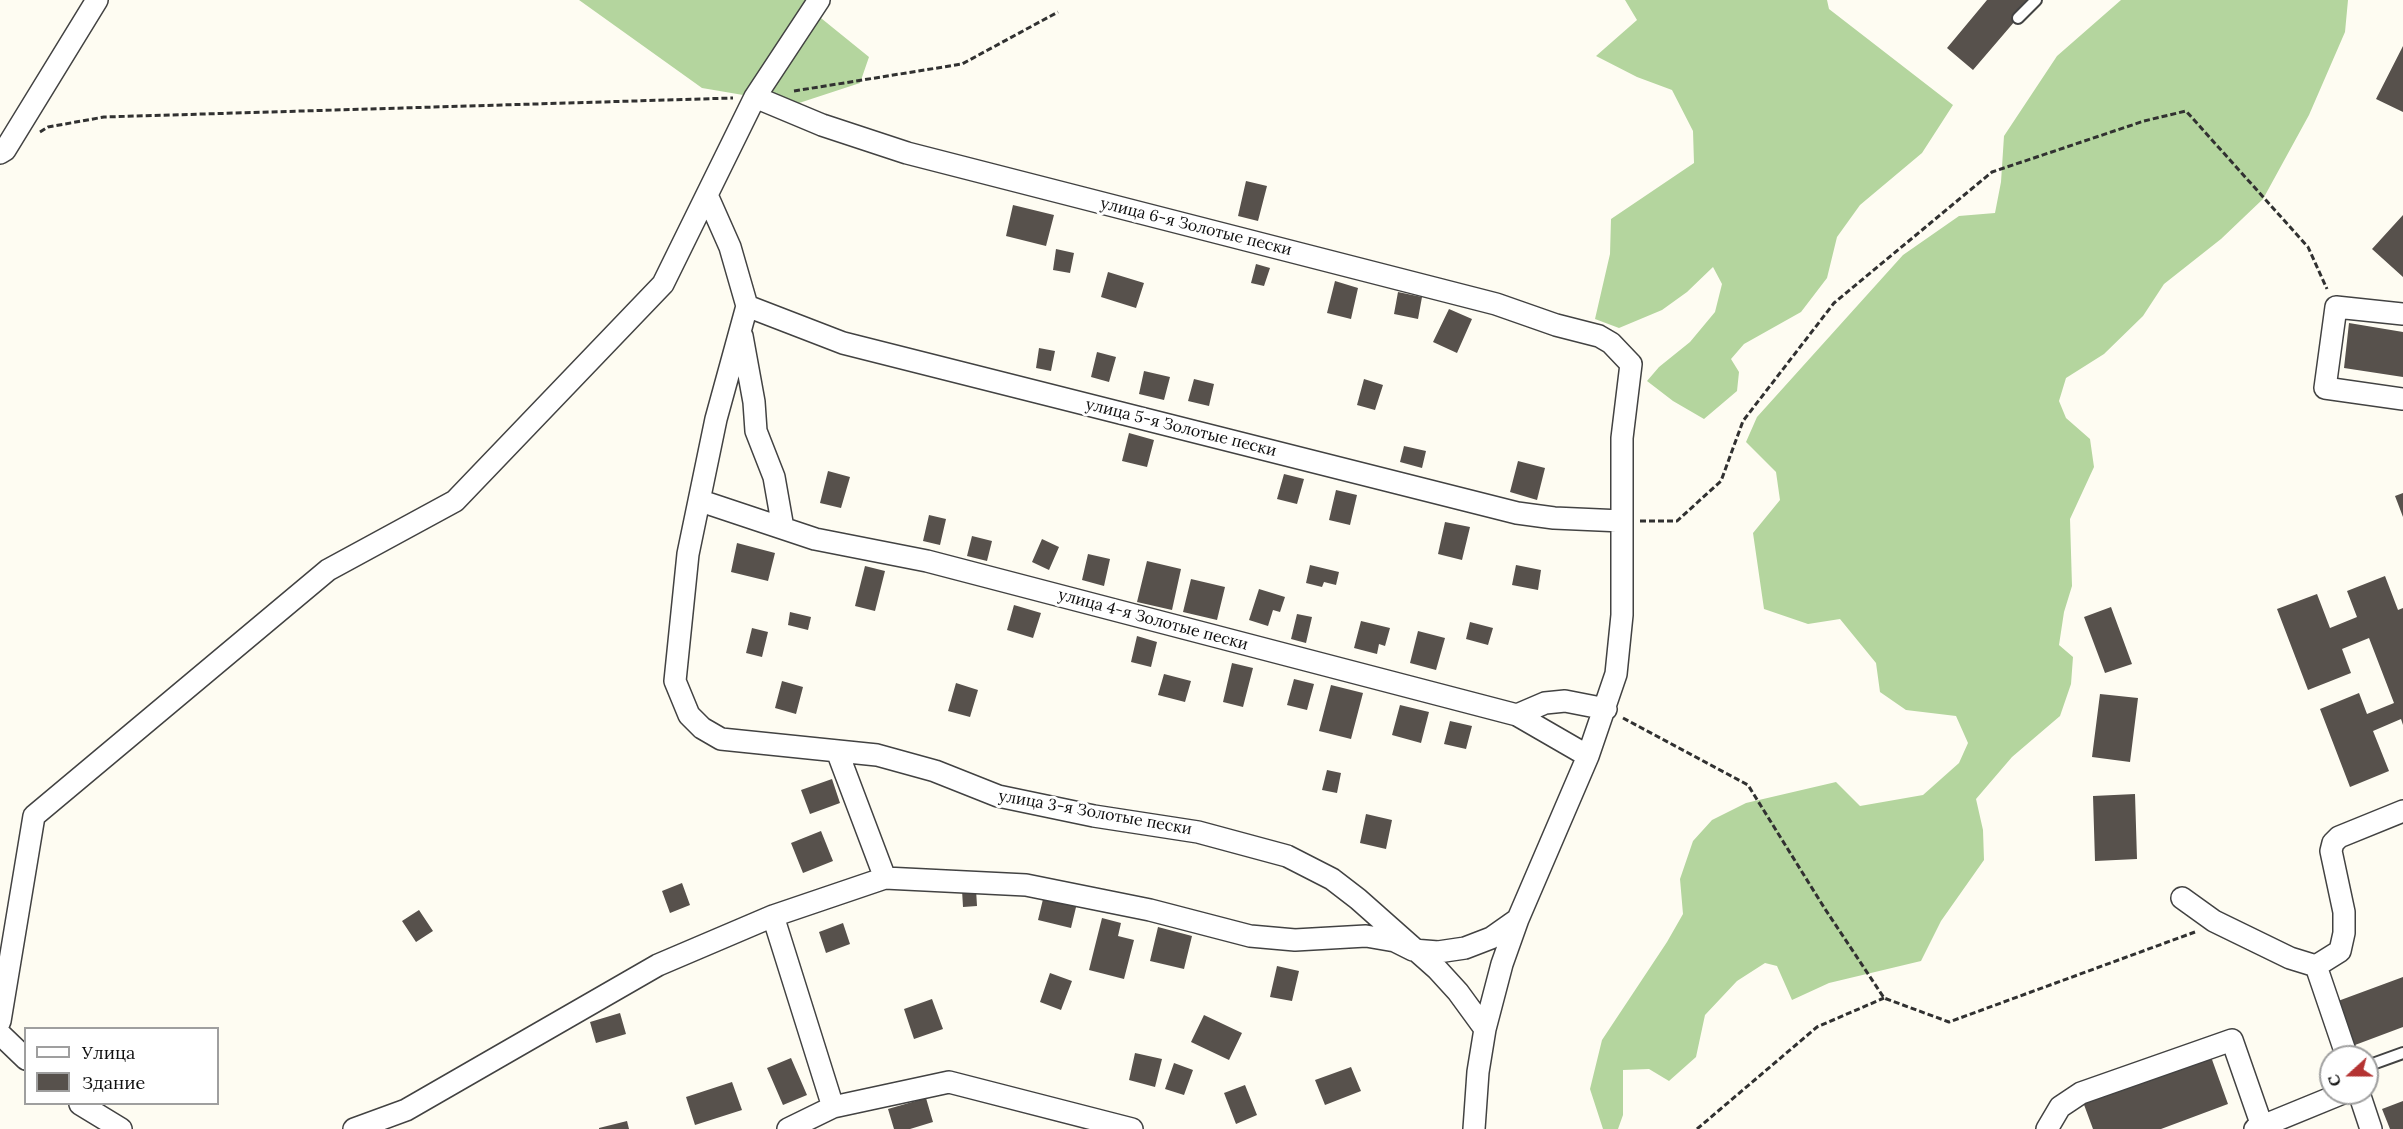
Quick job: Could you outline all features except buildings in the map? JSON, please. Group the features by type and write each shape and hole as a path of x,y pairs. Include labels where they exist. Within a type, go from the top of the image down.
{"street":[{"path":"2,152 97,0"},
{"path":"0,1021 34,816 328,570 455,501 663,284 755,97 819,0"},
{"name":"улица 6-я Золотые пески","path":"755,97 832,128 934,161 1496,304 1557,325 1599,336 1622,352 1631,364 1622,438 1622,521"},
{"path":"707,195 730,247 747,306"},
{"name":"улица 3-я Золотые пески","path":"747,306 716,418 701,501 688,554 675,681 689,715 702,728 722,739 877,755 912,764 998,796 1094,816 1198,832 1287,856 1332,879 1458,992 1485,1029"},
{"name":"улица 5-я Золотые пески","path":"747,306 843,343 1517,513 1554,518 1622,521"},
{"path":"2403,314 2336,307 2325,388 2403,399"},
{"path":"741,330 754,402 756,431 774,477 783,528"},
{"name":"улица 4-я Золотые пески","path":"701,501 834,543 927,561 1517,716 1588,756"},
{"path":"1474,1129 1478,1072 1485,1029 1502,964 1518,920 1606,709 1620,645 1622,521"},
{"path":"1517,716 1545,703 1565,701 1606,709"},
{"path":"837,751 885,878"},
{"path":"2182,898 2219,923 2290,958 2316,966 2340,951 2344,933 2344,912 2331,851 2333,843 2339,837 2403,811"},
{"path":"354,1129 406,1110 658,965 773,916 885,878 1026,885 1150,910 1250,936 1295,940 1366,936 1395,941 1413,950 1438,952 1465,948 1491,938 1518,920"},
{"path":"773,916 833,1107"},
{"path":"2316,966 2343,1045"},
{"path":"0,1034 24,1057"},
{"path":"2047,1129 2060,1107 2081,1093 2232,1040 2258,1128 2319,1103"},
{"path":"788,1129 833,1107 949,1082 1132,1129"},
{"path":"82,1105 121,1129"},
{"path":"2363,1105 2371,1129"}],"lane":[{"path":"2019,18 2036,0"},
{"path":"2379,1062 2403,1053"}],"path":[{"path":"790,92 962,64 1058,12"},
{"path":"2,152 48,127 104,117 755,97"},
{"path":"1622,521 1677,521 1721,481 1743,421 1834,303 1992,172 2144,120 2186,111 2308,248 2336,307"},
{"path":"1606,709 1748,785 1825,909 1884,998 1949,1022 2219,923"},
{"path":"1697,1129 1817,1027 1884,998"}],"green space":[{"path":"579,0 808,0 811,10 869,57 860,83 796,104 702,88"},
{"path":"1625,0 1827,0 1829,9 1953,105 1922,153 1860,205 1837,237 1827,278 1801,312 1744,344 1731,359 1739,372 1737,391 1704,419 1673,401 1647,381 1659,367 1690,342 1715,312 1722,284 1713,267 1687,292 1662,310 1619,328 1595,319 1610,254 1611,219 1694,163 1693,131 1672,90 1637,77 1596,56 1637,20"},
{"path":"2121,0 2348,0 2345,32 2309,115 2263,199 2221,239 2164,284 2143,316 2104,354 2066,378 2059,401 2066,418 2090,439 2094,467 2070,519 2072,586 2064,612 2059,645 2073,657 2071,684 2060,716 2012,757 1976,799 1983,830 1984,860 1941,921 1921,961 1829,983 1792,1000 1777,966 1765,963 1737,981 1705,1015 1696,1057 1669,1081 1649,1069 1623,1070 1623,1115 1618,1129 1603,1129 1590,1089 1602,1040 1683,914 1680,879 1693,841 1712,820 1746,803 1836,782 1860,806 1923,795 1959,763 1968,743 1956,716 1906,710 1880,692 1876,663 1840,619 1808,624 1764,609 1753,533 1780,500 1776,472 1746,442 1757,417 1903,255 1959,216 1995,213 2001,182 2004,136 2057,56"}]}
